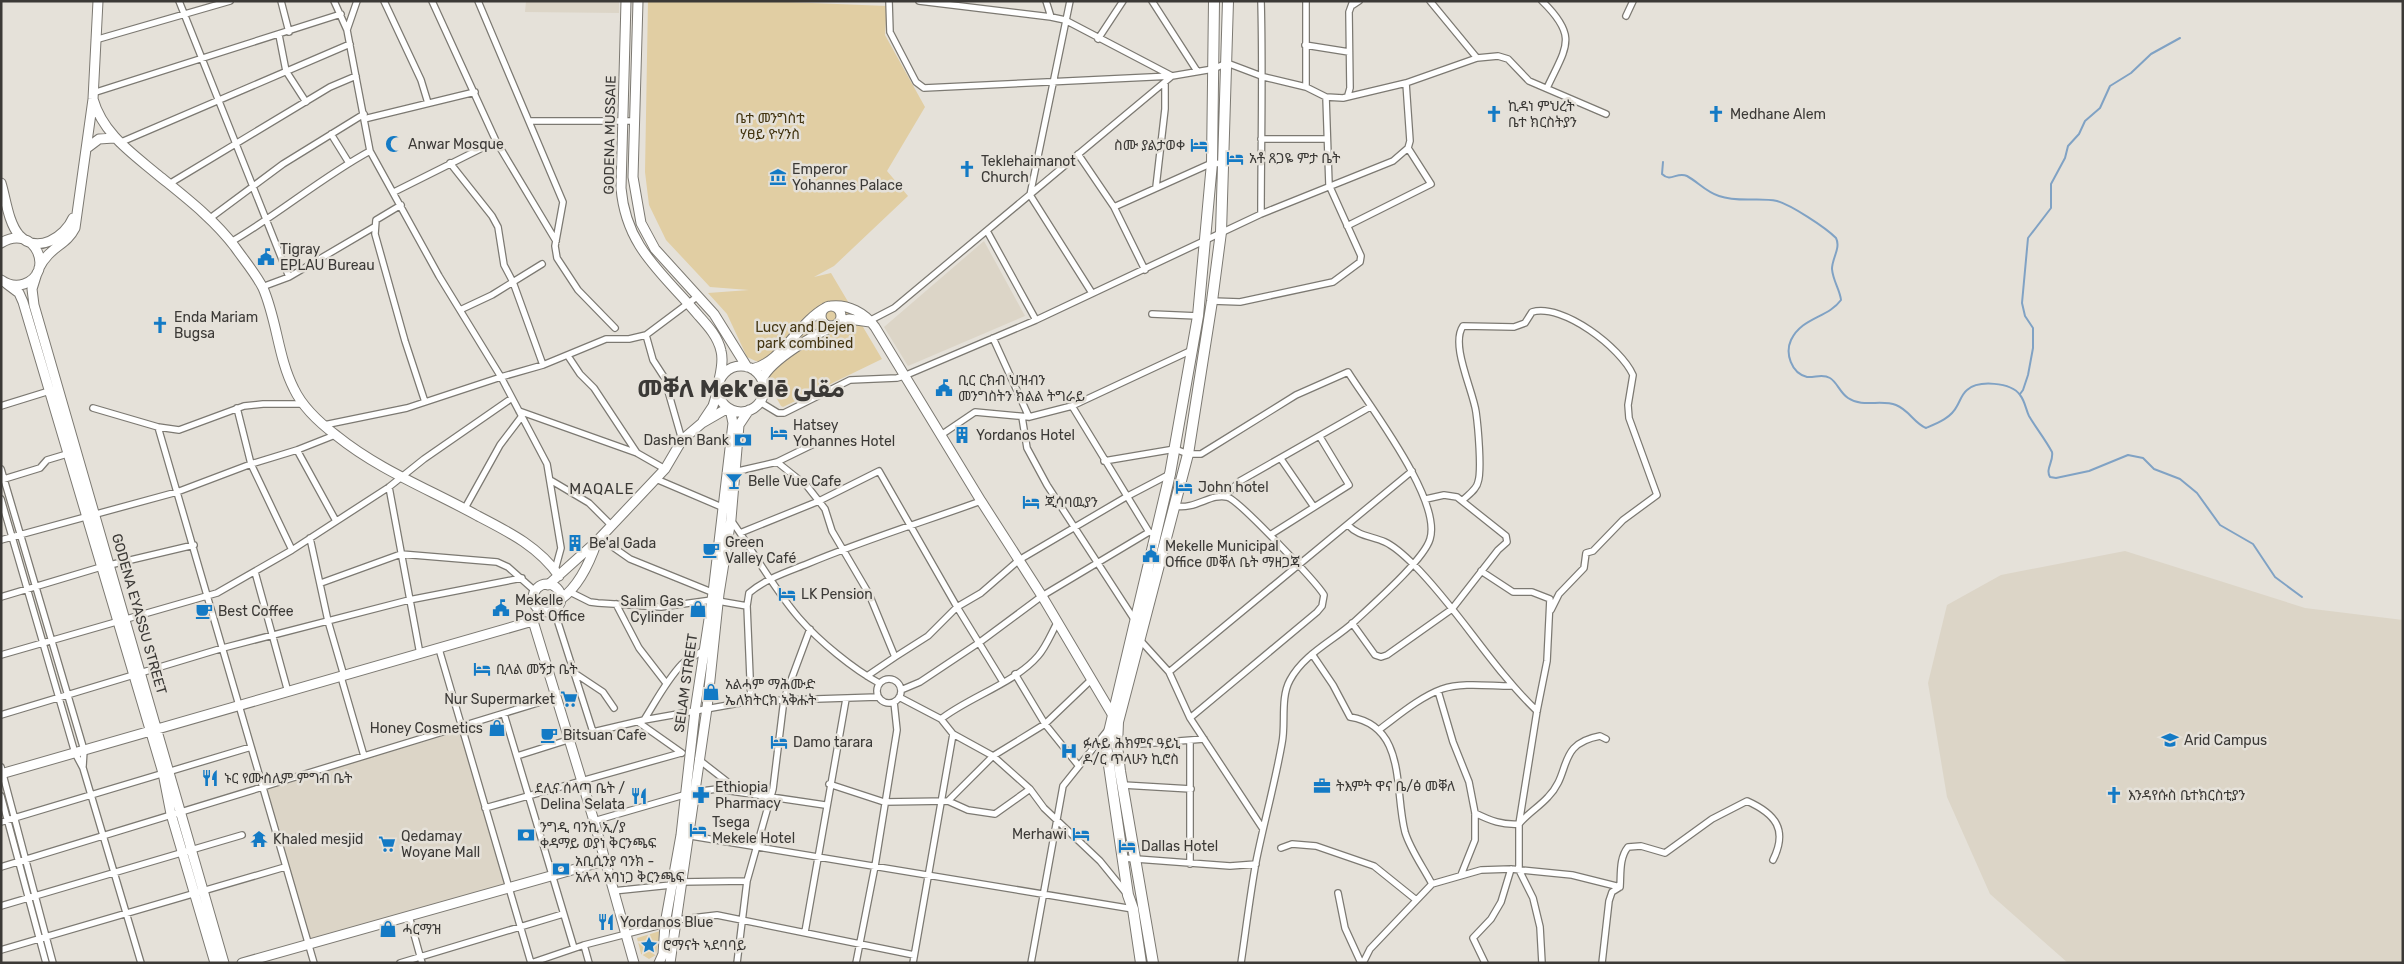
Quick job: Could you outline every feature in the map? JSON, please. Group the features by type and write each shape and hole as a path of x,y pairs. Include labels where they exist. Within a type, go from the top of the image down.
{"main road":[{"path":"1153,963 1122,785 1115,719 1134,619 1153,534 1175,450 1198,316 1212,163 1214,1"},
{"path":"1141,963 1133,909 1128,895 1106,745 1109,729 1115,719 1140,640 1188,454 1221,232 1228,1"}],"street":[{"path":"3,282 22,285 31,280 47,254 72,233 93,96 98,1"},
{"path":"179,1 289,277"},
{"path":"96,40 230,1"},
{"path":"281,1 290,32"},
{"path":"334,1 347,30 370,151 460,310 501,377 547,464 552,481 561,548 557,573"},
{"path":"347,30 357,1"},
{"path":"384,1 428,102"},
{"path":"432,1 496,141 556,240"},
{"path":"478,1 563,202 556,240 557,258 573,283 615,328"},
{"name":"GODENA MUSSAIE","path":"626,1 621,188 628,224 646,258 689,304 720,345 722,358 718,388"},
{"name":"GODENA MUSSAIE","path":"638,1 634,177 640,223 655,249 718,320 749,368"},
{"path":"889,1 890,32 916,82 921,87 1172,76 1213,69 1227,63 1264,77 1306,87 1326,97 1343,98 1348,95 1406,83 1477,58 1498,56 1508,60 1529,81 1606,114"},
{"path":"919,1 1065,20 1098,39 1172,76"},
{"path":"1046,1 1051,17"},
{"path":"1070,1 1030,195 1092,294"},
{"path":"1098,39 1123,1"},
{"path":"1152,1 1197,71"},
{"path":"1261,1 1264,77 1261,139 1261,214"},
{"path":"1306,1 1306,87"},
{"path":"1348,95 1350,88 1350,12 1353,3 1359,1"},
{"path":"1430,1 1477,58"},
{"path":"1542,1 1556,15 1566,33 1565,52 1548,88"},
{"path":"1626,16 1633,1"},
{"path":"93,96 341,14"},
{"path":"279,35 286,71 306,102"},
{"path":"86,148 99,139 117,140 350,44"},
{"path":"1306,45 1349,52"},
{"path":"169,184 306,102 356,76"},
{"path":"762,379 776,363 814,336 849,319 870,322 894,308 1172,76"},
{"path":"1156,186 1165,82"},
{"path":"760,402 778,412 784,413 850,380 904,376 1036,320 1261,214 1393,162 1408,148 1410,141 1406,83"},
{"path":"209,219 252,186 332,134 364,116 475,92"},
{"path":"93,96 98,114 117,140 209,219 231,242 262,287 271,310 289,379 303,404 335,435 402,477 515,535 538,551 557,573"},
{"path":"1212,301 1240,302 1333,282 1360,262 1361,256 1329,186 1326,97"},
{"path":"530,121 635,121"},
{"path":"332,134 349,163"},
{"path":"1261,139 1327,138"},
{"path":"394,192 496,141"},
{"path":"1347,226 1431,184 1408,148"},
{"path":"231,242 266,221 349,163 370,151"},
{"path":"1078,154 1114,207 1145,270"},
{"path":"450,163 492,216 498,227 504,264 513,282 543,365"},
{"path":"1114,207 1156,186 1212,163 1224,164"},
{"path":"1,183 14,226 33,245 38,253 38,270"},
{"path":"1,243 10,238 46,243 58,238 68,228 72,220 78,198"},
{"path":"401,205 382,215 376,220 374,227 404,341 425,402"},
{"path":"262,287 289,277 374,227"},
{"path":"986,231 1036,320"},
{"path":"460,310 492,295 542,264"},
{"name":"GODENA EYASSU STREET","path":"38,270 33,285 33,300 59,388 91,514 101,567 122,621"},
{"name":"GODENA EYASSU STREET","path":"3,282 21,297 66,454 111,565 122,621 166,772 182,812 224,963"},
{"path":"324,425 407,408 543,365 606,339 629,339 646,335 698,296"},
{"path":"836,325 826,325 822,320 822,312 828,307 850,308 870,322 1042,596 1115,719"},
{"path":"702,423 714,406 722,376 729,370 738,366 749,368 769,361 815,315 828,307 836,307 841,312 841,318 836,325"},
{"path":"1463,500 1477,485 1479,471 1476,412 1463,367 1459,339 1463,326 1514,327 1525,323 1532,312 1554,311 1616,350 1633,375 1628,405 1628,418 1657,495 1623,520 1593,551 1586,553 1584,568 1559,594 1551,610"},
{"path":"1152,314 1198,316"},
{"path":"646,335 653,360 664,377 682,440"},
{"path":"993,338 1026,417 1027,448 1047,485 1134,619"},
{"path":"941,435 975,412 1026,417 1072,406 1192,350"},
{"path":"568,356 580,374 594,388 637,453"},
{"path":"656,478 727,504 739,425 749,410 760,402 764,393 762,379 749,368"},
{"path":"1104,461 1175,450 1196,456 1209,450 1296,395 1348,372 1412,471 1426,499 1432,527 1430,540 1413,564 1352,623 1312,654 1290,679 1286,688 1282,742 1256,864 1241,963"},
{"path":"1,406 59,388"},
{"path":"718,388 720,399 729,409 734,423 731,472"},
{"path":"1,655 218,593 292,550 389,487 424,459 512,398"},
{"path":"93,408 158,427 179,430 237,408 263,404 303,404"},
{"path":"1072,406 1126,496 1153,534"},
{"path":"1175,506 1188,507 1226,496 1240,481 1370,407"},
{"path":"237,408 251,464 292,550"},
{"path":"540,611 533,600 535,591 548,584 557,573 598,539 666,469 682,440 702,423 729,409 740,412 749,410"},
{"path":"521,414 637,453 666,469"},
{"path":"465,508 500,445 521,414"},
{"path":"158,427 194,545 238,706 314,963"},
{"path":"1,540 177,492 335,435"},
{"path":"1270,535 1349,485 1320,437"},
{"path":"731,472 777,462 817,441 822,440 835,443"},
{"path":"297,450 336,521"},
{"path":"3,479 40,468 47,460 66,454"},
{"path":"1281,459 1314,507"},
{"path":"777,462 807,486 825,509 832,531 869,594 895,657"},
{"path":"1,469 68,695 83,768 102,836 141,963"},
{"path":"740,533 820,501 879,471 956,607 980,642 1003,682"},
{"path":"1169,672 1412,471"},
{"path":"867,676 928,636 956,607 981,593 1019,560 1126,496 1170,474"},
{"path":"552,481 589,503 611,525"},
{"path":"389,487 420,654"},
{"path":"1352,623 1375,655 1382,657 1452,608 1508,539 1463,500 1452,495 1426,499"},
{"path":"1190,718 1318,612 1322,606 1324,595 1270,535 1234,500 1226,496"},
{"path":"1,499 59,697 80,752"},
{"path":"751,701 747,606 749,593 770,579 842,550 912,527 981,501"},
{"name":"SELAM STREET","path":"695,758 695,711 705,647 730,519 727,504"},
{"name":"SELAM STREET","path":"670,963 695,758 707,708 716,597 727,504"},
{"path":"730,519 770,579 800,619 867,676 880,683"},
{"path":"1348,525 1358,534 1390,545 1413,564 1452,608 1511,686 1537,711"},
{"path":"856,963 875,866 897,730 897,699 901,690 920,682 980,642 1042,596 1153,534 1168,537"},
{"path":"310,538 328,621 364,756"},
{"path":"598,539 630,559 716,597 747,606"},
{"path":"554,610 561,599 570,592 590,559 598,539"},
{"path":"1,597 101,567 194,545"},
{"path":"321,583 401,554 497,562 508,567 535,591"},
{"path":"1481,571 1513,592 1532,592 1550,599 1551,610 1547,661 1519,824 1519,870 1533,898 1540,927 1542,963"},
{"path":"255,572 288,692"},
{"path":"1,715 137,673 272,635 410,600 522,578"},
{"path":"548,584 558,590 561,599"},
{"path":"570,592 590,602 661,608 716,597"},
{"path":"616,604 639,648 666,683"},
{"path":"540,611 554,610"},
{"path":"554,610 593,732"},
{"path":"53,963 2,772 80,752 533,622 540,611"},
{"path":"533,622 594,821 634,963"},
{"path":"941,719 952,710 1003,682 1039,654 1058,623"},
{"path":"737,963 747,882 773,790 784,699 810,629"},
{"path":"1140,640 1169,672 1190,718 1263,829"},
{"path":"641,721 666,683 684,662 699,655 705,647"},
{"path":"439,649 531,963 584,945 675,920 717,915 914,955"},
{"path":"1312,654 1333,685 1350,717 1361,718 1380,728 1397,769 1406,835 1432,884"},
{"path":"576,674 604,692 614,708"},
{"path":"1014,674 1045,724 1078,765"},
{"path":"878,697 877,690 880,683 888,678 894,680 901,690"},
{"path":"944,801 993,756 1045,724 1092,679"},
{"path":"1380,728 1438,691 1470,685 1511,686"},
{"path":"1438,691 1469,782 1475,813 1475,840 1461,875"},
{"path":"1,867 557,697"},
{"path":"517,756 593,732 707,708 751,701 878,697 885,702 897,699 941,719 953,734 993,756 1030,789 1056,819 1100,861 1128,895"},
{"path":"805,932 825,805 846,699"},
{"path":"504,714 574,948"},
{"path":"641,721 682,753 695,758 739,791"},
{"path":"1031,963 1063,786 1078,765 1109,729"},
{"path":"913,963 944,801 953,734"},
{"path":"1519,824 1528,812 1549,797 1575,745 1588,738 1600,736 1606,739"},
{"path":"1106,745 1190,742 1204,739"},
{"path":"1190,742 1190,864"},
{"path":"4,821 251,747"},
{"path":"485,808 682,753"},
{"name":"GODENA EYASSU STREET","path":"166,772 171,814 193,894 215,963"},
{"path":"829,784 884,802 944,801 968,810 995,814 1030,789"},
{"path":"1122,785 1191,789"},
{"path":"594,821 690,794 717,789 825,805"},
{"path":"1,796 4,821 19,861 46,963"},
{"path":"1620,887 1624,852 1628,847 1641,846 1665,853 1712,819 1747,801 1772,817 1780,830 1779,848 1773,860"},
{"path":"1475,813 1492,822 1519,824"},
{"path":"1,906 242,835"},
{"path":"685,835 1133,909 1144,909"},
{"name":"SELAM STREET","path":"659,962 663,954 671,885 685,835"},
{"path":"1281,848 1292,844 1316,846 1374,866 1415,899"},
{"path":"1123,858 1230,866 1256,864"},
{"path":"242,963 604,861"},
{"path":"1,950 286,867"},
{"path":"1362,963 1370,950 1415,899 1432,884 1461,875 1488,868 1511,869 1572,875 1620,887"},
{"path":"1485,963 1473,938 1491,919 1502,902 1511,869"},
{"path":"613,891 671,885 680,882 747,882"},
{"path":"1602,963 1612,892 1620,887"},
{"path":"1338,893 1345,928 1362,963"},
{"path":"400,963 421,960 563,914"},
{"path":"408,916 421,960"},
{"path":"584,945 589,963"},
{"path":"629,949 629,963"}],"shaded area":[{"path":"526,1 619,1 619,13 525,12"},
{"path":"984,241 1025,316 908,366 884,327"},
{"name":"Arid Campus","path":"2125,551 2305,608 2403,620 2403,963 2068,963 1990,894 1947,797 1928,683 1947,605 2001,575"},
{"path":"461,731 505,885 310,942 266,788"}],"green space":[{"name":"ቤተ መንግስቲ ሃፀይ ዮሃንስ","path":"648,1 760,1 887,6 885,35 925,107 887,171 908,196 834,266 814,277 831,273 882,359 783,407 758,362 747,357 727,314 708,293 749,290 710,287 666,240 649,205 645,172"},
{"path":"660,931 656,955 649,959 641,954 637,938"}],"waterway":[{"path":"2020,394 2028,375 2033,348 2033,328 2025,316 2022,303 2028,238 2051,208 2051,184 2065,158 2068,146 2079,134 2085,121 2100,108 2110,86 2131,73 2151,54 2180,38"},
{"path":"1663,162 1662,174 1665,176 1687,176 1710,192 1726,198 1777,201 1808,217 1836,238 1837,249 1832,269 1841,300 1829,311 1808,322 1796,332 1791,340 1789,356 1793,367 1801,375 1830,378 1845,396 1854,401 1890,403 1901,407 1926,428 1944,420 1951,414 1964,393 1972,387 1986,384 2009,387 2022,397 2029,416 2052,452 2048,471 2050,477 2056,478 2089,471 2128,455 2143,458 2154,469 2180,479 2197,493 2220,525 2253,544 2275,577 2302,597"}],"place":[{"name":"ኪዳነ ምህረት ቤተ ክርስትያን","path":"1494,114"},
{"name":"Medhane Alem","path":"1716,114"},
{"name":"Anwar Mosque","path":"394,144"},
{"name":"ስሙ ያልታወቀ","path":"1199,145"},
{"name":"አቶ ጸጋዬ ምታ ቤት","path":"1235,158"},
{"name":"Teklehaimanot Church","path":"967,169"},
{"name":"Emperor Yohannes Palace","path":"778,177"},
{"name":"Tigray EPLAU Bureau","path":"266,257"},
{"name":"Enda Mariam Bugsa","path":"160,325"},
{"name":"ቢር ርክብ ህዝብን መንግስትን ክልል ትግራይ","path":"944,388"},
{"name":"Hatsey Yohannes Hotel","path":"779,433"},
{"name":"Yordanos Hotel","path":"962,435"},
{"name":"Dashen Bank","path":"743,440"},
{"name":"Belle Vue Cafe","path":"734,481"},
{"name":"John hotel","path":"1184,487"},
{"name":"ጂሳባዉያን","path":"1031,502"},
{"name":"Be'al Gada","path":"575,543"},
{"name":"Green Valley Café","path":"711,550"},
{"name":"Mekelle Municipal Office መቐለ ቤት ማዘጋጃ","path":"1151,554"},
{"name":"LK Pension","path":"787,594"},
{"name":"Mekelle Post Office","path":"501,608"},
{"name":"Salim Gas Cylinder","path":"698,609"},
{"name":"Best Coffee","path":"204,611"},
{"name":"ቢላል መኝታ ቤት","path":"482,669"},
{"name":"አልሓም ማሕሙድ ኤለክትርክ ኣቅሑት","path":"711,692"},
{"name":"Nur Supermarket","path":"569,699"},
{"name":"Honey Cosmetics","path":"497,728"},
{"name":"Bitsuan Cafe","path":"549,735"},
{"name":"Arid Campus","path":"2170,740"},
{"name":"Damo tarara","path":"779,742"},
{"name":"ፉሉይ ሕክምና ዓይኒ ዶ/ር ጥላሁን ኪሮስ","path":"1069,751"},
{"name":"ኑር የሙስሊም ምግብ ቤት","path":"210,778"},
{"name":"ትእምት ዋና ቤ/ፅ መቐለ","path":"1322,786"},
{"name":"Ethiopia Pharmacy","path":"701,795"},
{"name":"እንዳየሱስ ቤተክርስቲያን","path":"2114,795"},
{"name":"ደሊና ሰላጣ ቤት / Delina Selata","path":"639,796"},
{"name":"Tsega Mekele Hotel","path":"698,830"},
{"name":"Merhawi","path":"1081,834"},
{"name":"ንግዲ ባንኪ ኢ/ያ ቀዳማይ ወያነ ቅርንጫፍ","path":"526,835"},
{"name":"Khaled mesjid","path":"259,839"},
{"name":"Qedamay Woyane Mall","path":"387,844"},
{"name":"Dallas Hotel","path":"1127,846"},
{"name":"አቢሲንያ ባንክ - አሉላ አባነጋ ቅርንጫፍ","path":"561,869"},
{"name":"Yordanos Blue","path":"606,922"},
{"name":"ሓርማዝ","path":"388,929"},
{"name":"ሮማናት ኣደባባይ","path":"649,945"}],"district":[{"name":"መቐለ Mek'elē مقلى","path":"741,389"},
{"name":"MAQALE","path":"602,489"}],"park label":[{"name":"Lucy and Dejen park combined","path":"805,336"}]}
